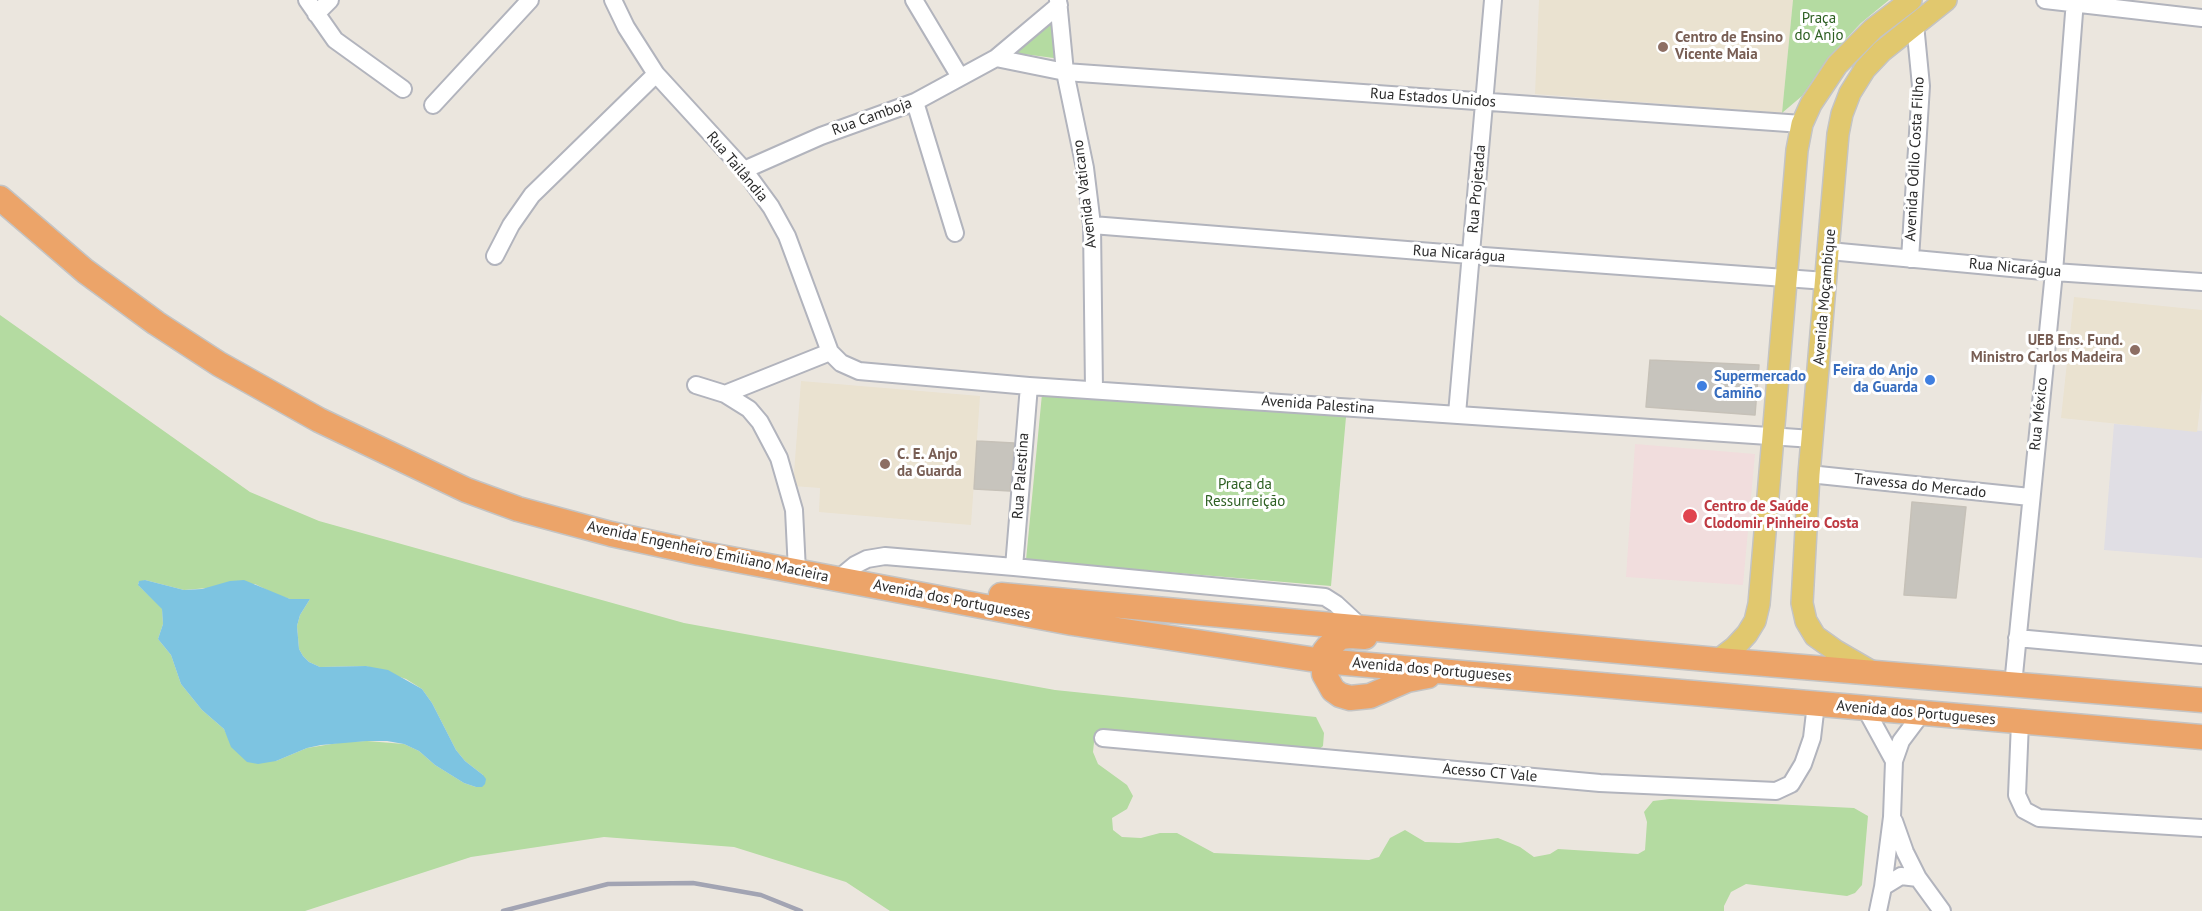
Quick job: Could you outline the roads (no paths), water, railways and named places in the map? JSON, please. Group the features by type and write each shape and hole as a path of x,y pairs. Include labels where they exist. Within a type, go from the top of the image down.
{"highway":[{"name":"Avenida Engenheiro Emiliano Macieira","path":"0,198 85,271 219,364 319,420 466,490 518,508 611,534 850,581"},
{"name":"Avenida dos Portugueses","path":"850,581 1487,640 2202,700"},
{"name":"Avenida dos Portugueses","path":"850,581 1072,622 1323,661 2202,737"},
{"path":"1453,672 1407,680 1370,696 1350,698 1333,690 1324,674 1323,661 1328,647 1341,637 1434,644 1487,640"}],"main road":[{"path":"1718,660 1747,634 1755,621 1759,604 1797,150 1802,124 1811,104 1837,64 1873,28 1911,0"},
{"name":"Avenida Moçambique","path":"1874,673 1826,645 1811,631 1803,609 1809,474 1838,134 1850,93 1865,69 1882,51 1946,0"}],"street":[{"path":"330,0 311,7 335,40 403,89"},
{"path":"433,105 530,0"},
{"name":"Rua Tailândia","path":"613,0 626,27 656,74 744,170 771,207 787,236 830,351"},
{"path":"914,0 960,77"},
{"name":"Rua Projetada","path":"1457,414 1493,0"},
{"path":"2045,0 2202,18"},
{"name":"Rua México","path":"2013,684 2054,272 2075,2"},
{"name":"Rua Camboja","path":"744,170 821,136 915,102 996,57 1059,3"},
{"name":"Avenida Vaticano","path":"1059,3 1065,72 1085,168 1092,225 1094,390"},
{"name":"Avenida Odilo Costa Filho","path":"1910,259 1921,86 1915,24"},
{"path":"996,57 1065,72"},
{"name":"Rua Estados Unidos","path":"1065,72 1802,124"},
{"path":"495,256 511,225 532,195 656,74"},
{"path":"915,102 955,233"},
{"name":"Rua Nicarágua","path":"1092,225 1826,281"},
{"name":"Rua Nicarágua","path":"1829,251 2054,272 2202,282"},
{"path":"726,394 830,351"},
{"name":"Avenida Palestina","path":"830,351 841,363 859,371 1029,386 1813,439"},
{"path":"696,385 726,394 749,409 760,422 779,458 794,510 797,571"},
{"name":"Rua Palestina","path":"1014,567 1029,386"},
{"name":"Travessa do Mercado","path":"1809,474 2031,497"},
{"path":"850,581 855,565 867,559 885,556 1014,567 1325,597 1362,628"},
{"path":"2017,638 2202,656"},
{"name":"Acesso CT Vale","path":"1103,738 1600,783 1776,791 1791,784 1803,764 1812,738 1816,704"},
{"path":"1865,708 1894,761"},
{"path":"1878,911 1892,817 1894,761 1901,741 1922,713"},
{"path":"2020,722 2017,795 2024,810 2039,818 2202,828"},
{"path":"1892,817 1918,878 1942,911"},
{"path":"1883,887 1901,876 1918,878"}],"water":[{"path":"145,580 184,590 202,589 230,581 244,580 290,599 310,599 300,615 297,626 299,649 303,656 320,667 366,666 388,670 422,689 432,703 456,750 465,761 483,775 486,779 485,784 482,787 476,787 464,783 435,765 419,751 404,744 387,741 321,745 307,748 276,761 258,764 247,762 231,747 224,729 202,710 181,684 171,655 158,639 163,624 162,609 138,585 139,581"}],"railway":[{"path":"503,911 608,884 693,883 761,895 801,911"}],"place":[{"name":"Centro de Ensino Vicente Maia","path":"1663,47"},
{"name":"UEB Ens. Fund. Ministro Carlos Madeira","path":"2135,350"},
{"name":"Feira do Anjo da Guarda","path":"1930,380"},
{"name":"Supermercado Camiño","path":"1702,386"},
{"name":"C. E. Anjo da Guarda","path":"885,464"},
{"name":"Centro de Saúde Clodomir Pinheiro Costa","path":"1690,516"}],"park label":[{"name":"Praça do Anjo","path":"1819,28"},
{"name":"Praça da Ressurreição","path":"1245,494"}]}
